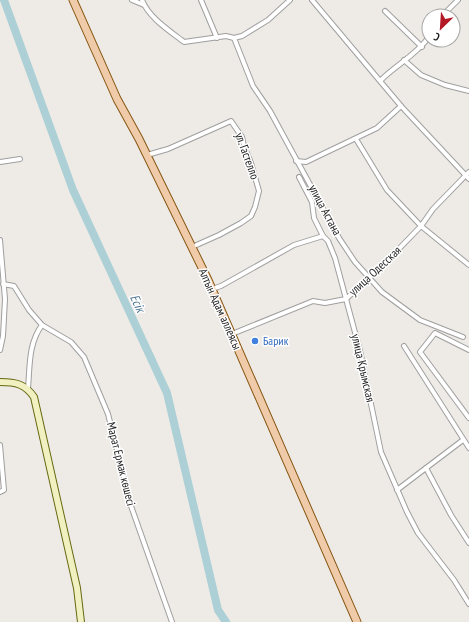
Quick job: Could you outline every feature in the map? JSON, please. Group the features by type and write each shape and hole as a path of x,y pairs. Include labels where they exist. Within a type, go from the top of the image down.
{"main road":[{"name":"Алтын Адам аллеясы","path":"73,0 117,99 147,156 212,289 357,622"}],"street":[{"path":"132,0 144,5"},
{"path":"142,0 144,5 165,28 184,42 226,36 234,38 260,26 290,0"},
{"path":"201,0 217,38"},
{"path":"312,0 381,80 401,106 468,176"},
{"path":"450,8 458,0"},
{"path":"385,11 421,46"},
{"name":"улица Астана","path":"234,38 253,86 270,111 296,161 306,174 339,238 369,279 382,292 420,320 463,337"},
{"path":"381,80 393,68 421,48"},
{"path":"404,60 421,75 445,85 469,91"},
{"path":"296,161 306,162 377,128 401,106"},
{"name":"ул. Гастелло","path":"147,156 168,149 231,121 242,137 244,146 252,163 259,191 251,216 219,235 192,247"},
{"path":"356,139 387,190 421,226 469,265"},
{"path":"0,162 20,159"},
{"name":"улица Одесская","path":"232,334 313,301 325,303 346,299 369,279 421,226 437,204 468,176"},
{"name":"улица Крымская","path":"298,178 312,202 314,218 323,236 328,240 335,258 360,351 381,452 397,490 418,533 454,580 469,604"},
{"path":"212,289 221,286 294,245 323,236"},
{"path":"0,240 2,252 1,279 3,284 3,336 0,350"},
{"name":"Марат Ермак көшесі","path":"3,284 14,286 29,310 42,325 70,342 84,357 108,414 131,506 172,622"},
{"path":"28,388 32,346 35,334 42,325"},
{"path":"469,350 435,333 420,352 469,418"},
{"path":"404,346 469,448"},
{"path":"0,382 19,383 28,388 34,397 77,588 81,622"},
{"path":"397,490 463,440"},
{"path":"0,445 2,491"},
{"path":"426,468 451,515 469,543"}],"waterway":[{"name":"Есік","path":"4,0 73,190 167,393 218,610 226,622"}],"place":[{"name":"Барик","path":"255,341"}]}
